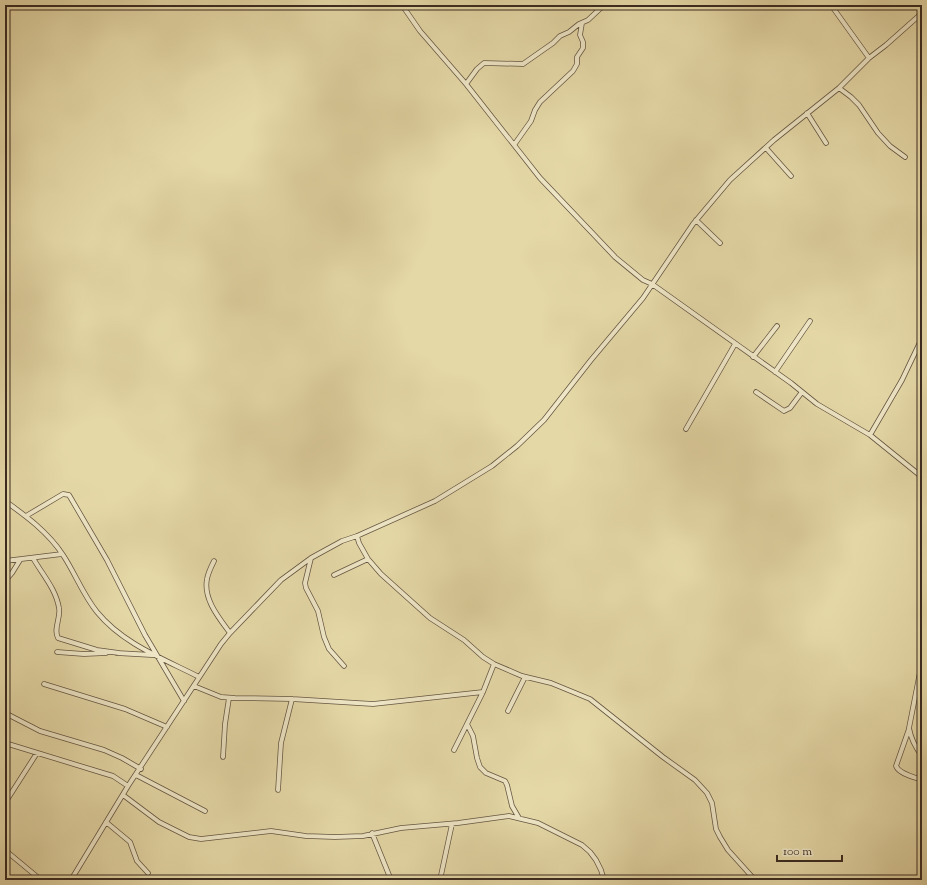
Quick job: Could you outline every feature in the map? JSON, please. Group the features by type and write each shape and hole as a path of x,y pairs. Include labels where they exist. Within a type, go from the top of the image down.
{"street":[{"path":"402,5 420,30 466,84 540,178 615,257 643,280 652,284 817,404 870,436 922,477"},
{"path":"466,84 477,69 484,63 524,64 553,43 560,36 588,20 604,5"},
{"path":"831,5 869,58"},
{"path":"71,880 128,786 141,769 199,677 230,633 281,580 311,558 342,541 357,536 435,501 492,466 517,446 544,420 642,298 696,220 730,180 766,148 839,88 869,58 922,13"},
{"path":"514,145 531,121 540,102 573,71 577,64 577,57 583,48 583,42 580,35 582,23"},
{"path":"839,88 859,105 878,133 890,146 904,157"},
{"path":"808,113 826,143"},
{"path":"766,148 791,176"},
{"path":"696,220 720,243"},
{"path":"775,372 810,321"},
{"path":"753,357 777,326"},
{"path":"870,436 902,380 922,338"},
{"path":"686,429 735,344"},
{"path":"756,392 784,411 790,408 802,392"},
{"path":"26,516 63,494 69,495 106,560 156,656 184,701"},
{"path":"5,501 42,530 62,554 89,602 97,613 126,639 156,656 199,677"},
{"path":"357,536 359,543 368,559 381,574 430,618 464,640 483,657 494,664 525,676 551,683 590,699 694,780 707,793 712,802 716,829 720,837 736,860 755,880"},
{"path":"5,561 62,554"},
{"path":"34,558 50,585 60,609 56,629 58,638 97,650 156,656"},
{"path":"311,558 305,583 306,588 318,611 324,637 329,649 344,666"},
{"path":"334,575 368,559"},
{"path":"5,581 20,560"},
{"path":"214,562 207,580 206,588 219,618 230,633"},
{"path":"57,652 84,654 119,653"},
{"path":"922,662 909,728 896,766 897,769 922,780"},
{"path":"454,750 483,692 494,664"},
{"path":"508,711 525,676"},
{"path":"44,684 125,708 167,727"},
{"path":"194,686 221,697 229,698 292,699 372,704 483,692"},
{"path":"223,757 225,724 229,698"},
{"path":"278,790 281,743 292,699"},
{"path":"5,713 26,722 40,732 104,750 141,769"},
{"path":"467,724 474,736 477,758 480,767 486,773 505,781 512,806 519,818"},
{"path":"909,728 915,747 922,756"},
{"path":"5,743 113,776 128,786"},
{"path":"5,803 37,753"},
{"path":"136,775 205,811"},
{"path":"123,795 160,822 189,837 201,839 271,831 306,836 363,836 401,828 452,824 509,816 538,823 582,845 596,860 604,880"},
{"path":"106,822 130,842 136,861 148,873"},
{"path":"440,880 452,824"},
{"path":"372,833 391,880"},
{"path":"5,850 41,880"}]}
